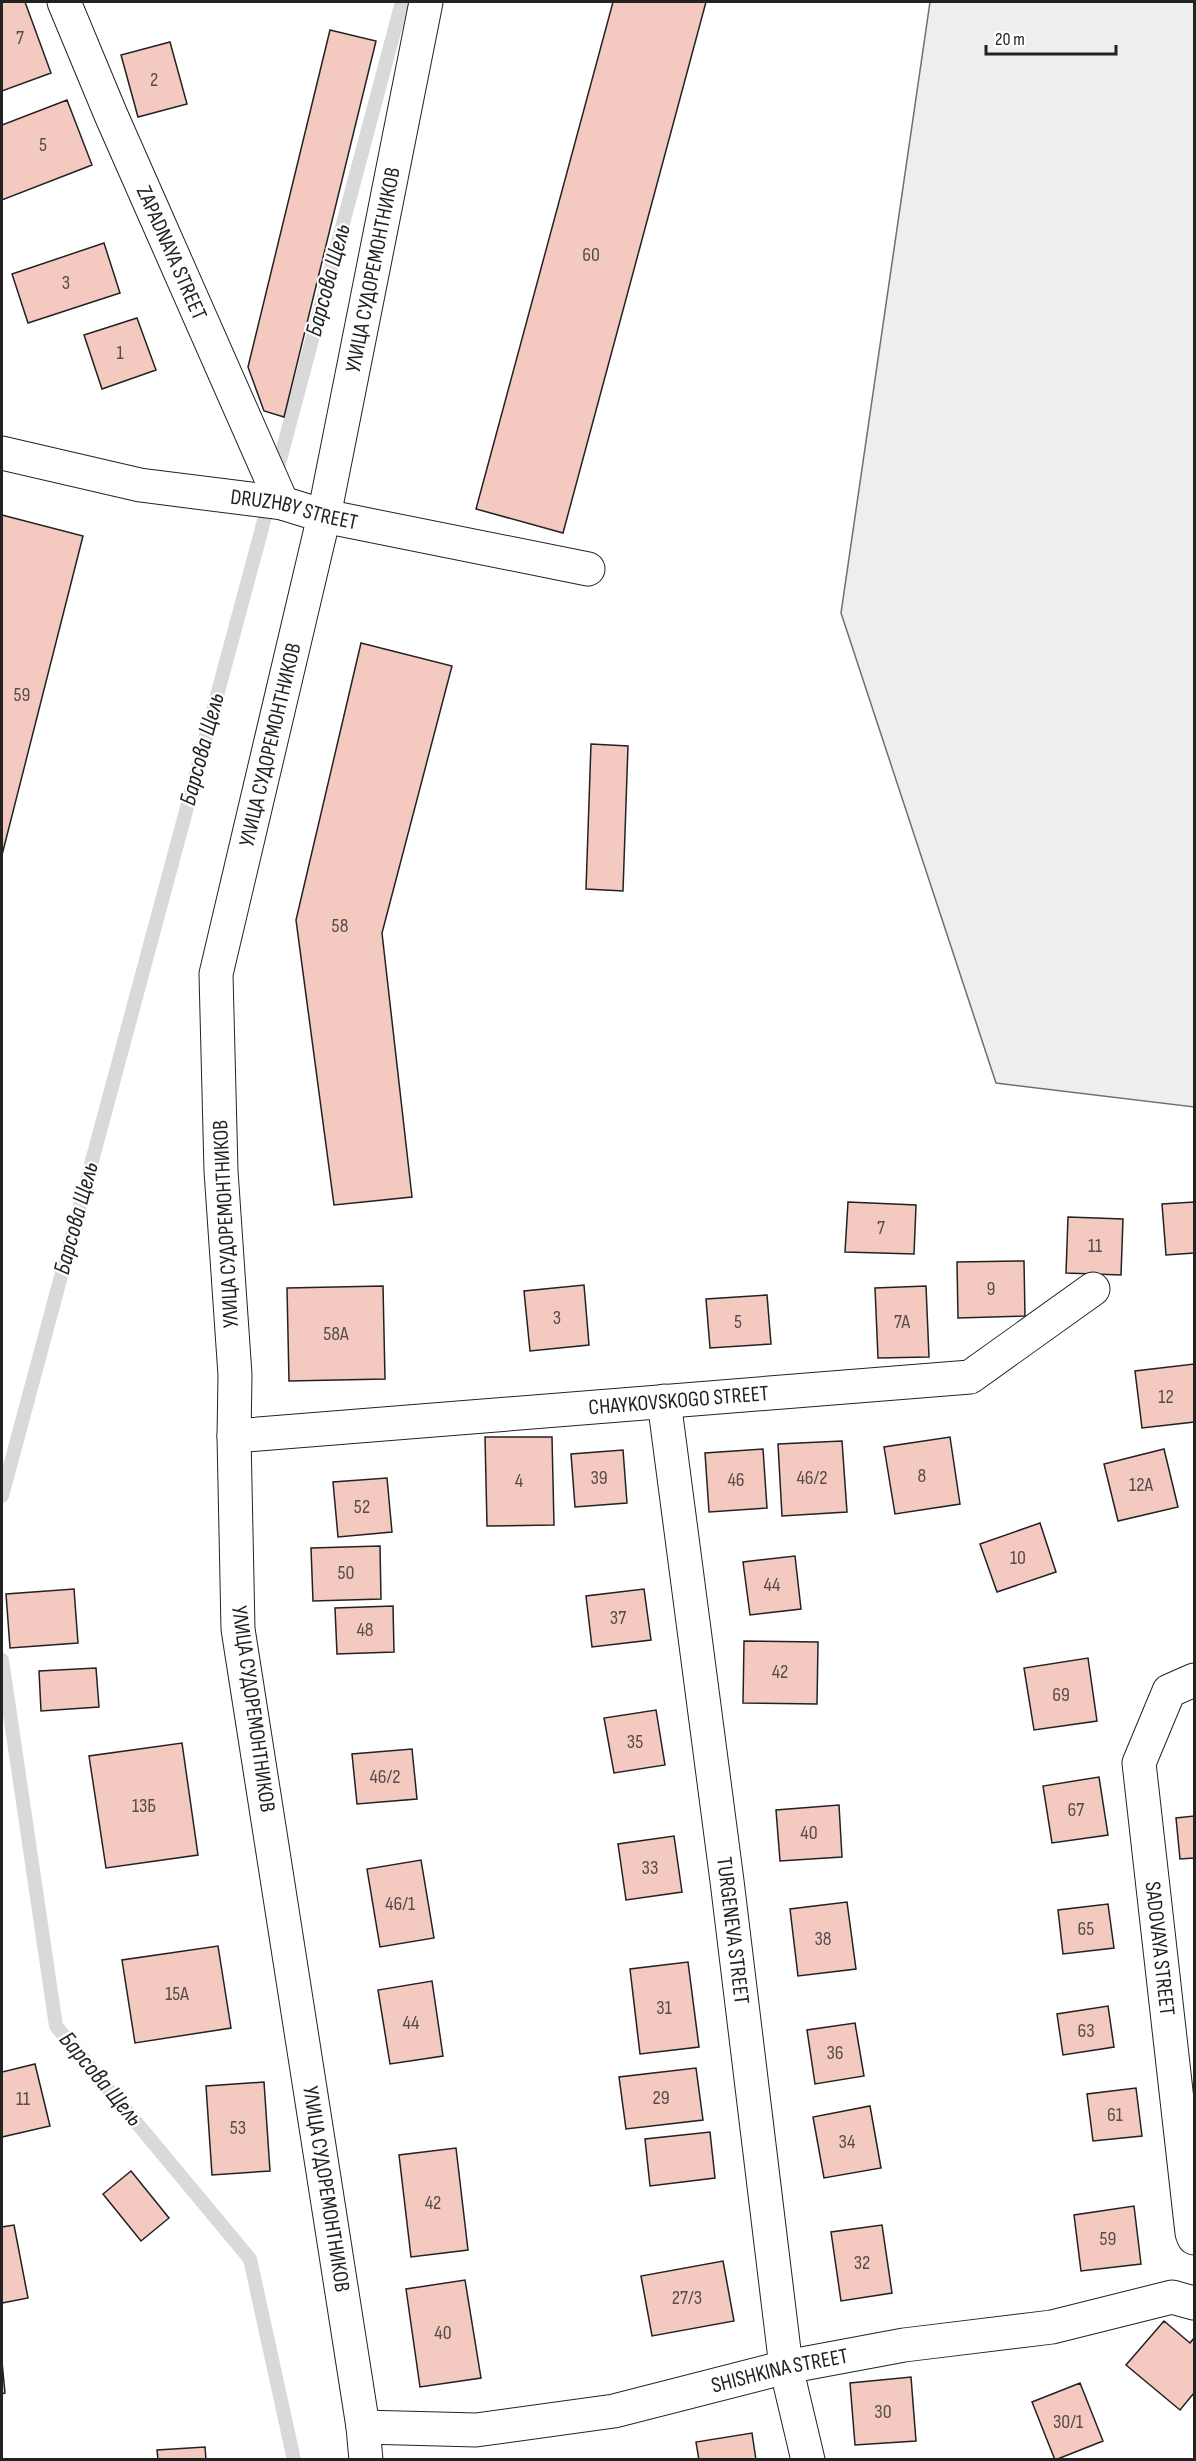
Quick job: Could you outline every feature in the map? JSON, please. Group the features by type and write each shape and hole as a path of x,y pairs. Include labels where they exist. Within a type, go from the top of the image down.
{"street":[{"name":"ZAPADNAYA STREET","path":"64,2 111,116 282,503"},
{"name":"УЛИЦА СУДОРЕМОНТНИКОВ","path":"366,2460 363,2427 238,1629 235,1375 221,1171 216,974 324,516 426,2"},
{"name":"DRUZHBY STREET","path":"2,453 140,485 282,503 324,516 588,569"},
{"name":"CHAYKOVSKOGO STREET","path":"234,1436 970,1377 1093,1289"},
{"name":"TURGENEVA STREET","path":"664,1401 727,1881 786,2367 808,2460"},
{"name":"SADOVAYA STREET","path":"1194,1680 1169,1691 1139,1763 1194,2238"},
{"name":"SHISHKINA STREET","path":"363,2427 476,2430 614,2411 786,2367 904,2345 1052,2327 1172,2297 1194,2303"}],"shaded area":[{"path":"930,2 1194,2 1194,1107 996,1083 841,613"}],"building":[{"path":"2,2 25,2 51,73 2,91"},
{"path":"613,2 706,2 563,533 476,509"},
{"path":"330,30 376,41 284,417 264,411 248,367"},
{"path":"170,42 187,104 138,117 121,55"},
{"path":"67,100 92,165 2,200 2,125"},
{"path":"104,243 120,293 28,323 12,274"},
{"path":"137,318 156,370 102,389 84,335"},
{"path":"2,515 83,536 2,855"},
{"path":"361,643 452,666 382,933 412,1197 334,1205 296,920"},
{"path":"591,744 628,746 623,891 586,889"},
{"path":"848,1202 916,1205 914,1254 845,1252"},
{"path":"1194,1202 1194,1253 1166,1255 1162,1204"},
{"path":"1068,1217 1123,1219 1121,1275 1066,1273"},
{"path":"1024,1261 1025,1316 958,1318 957,1262"},
{"path":"584,1285 589,1345 530,1351 524,1291"},
{"path":"383,1286 385,1379 289,1381 287,1288"},
{"path":"926,1286 929,1357 878,1358 875,1288"},
{"path":"767,1295 771,1344 710,1348 706,1299"},
{"path":"1194,1364 1194,1422 1142,1428 1135,1371"},
{"path":"485,1437 552,1437 554,1525 487,1526"},
{"path":"950,1437 960,1504 895,1514 884,1447"},
{"path":"842,1441 847,1512 782,1516 778,1444"},
{"path":"763,1449 767,1508 709,1512 705,1453"},
{"path":"1164,1449 1178,1507 1118,1521 1104,1464"},
{"path":"623,1450 627,1503 575,1507 571,1454"},
{"path":"387,1478 392,1532 338,1537 333,1482"},
{"path":"1040,1523 1056,1572 997,1592 980,1544"},
{"path":"380,1546 381,1599 313,1601 311,1548"},
{"path":"795,1556 801,1609 750,1615 743,1562"},
{"path":"74,1589 78,1643 10,1648 6,1594"},
{"path":"644,1589 651,1640 592,1647 586,1596"},
{"path":"393,1606 394,1652 337,1654 335,1608"},
{"path":"744,1641 818,1642 817,1704 743,1703"},
{"path":"1088,1658 1097,1721 1034,1730 1024,1668"},
{"path":"96,1668 99,1707 41,1711 39,1671"},
{"path":"656,1710 665,1765 614,1773 604,1718"},
{"path":"182,1743 198,1855 106,1868 89,1756"},
{"path":"412,1749 417,1799 357,1804 352,1754"},
{"path":"1099,1777 1108,1835 1052,1843 1043,1786"},
{"path":"839,1805 842,1857 780,1861 776,1810"},
{"path":"1194,1816 1194,1858 1180,1859 1176,1818"},
{"path":"674,1836 682,1892 626,1900 618,1844"},
{"path":"421,1860 434,1938 380,1947 367,1869"},
{"path":"847,1902 856,1969 798,1976 790,1909"},
{"path":"1108,1904 1114,1948 1063,1954 1058,1910"},
{"path":"218,1946 231,2028 135,2043 122,1960"},
{"path":"688,1962 699,2047 640,2054 630,1969"},
{"path":"432,1981 443,2056 390,2064 378,1990"},
{"path":"1108,2006 1114,2047 1063,2055 1057,2014"},
{"path":"855,2023 864,2076 815,2084 807,2030"},
{"path":"35,2064 50,2126 2,2137 2,2072"},
{"path":"696,2068 703,2120 626,2129 619,2077"},
{"path":"264,2082 270,2171 212,2175 206,2086"},
{"path":"1136,2088 1142,2136 1093,2141 1087,2094"},
{"path":"870,2106 881,2168 824,2178 813,2117"},
{"path":"710,2132 715,2178 650,2186 645,2139"},
{"path":"456,2148 468,2250 411,2257 399,2155"},
{"path":"131,2171 169,2218 141,2241 103,2194"},
{"path":"1134,2206 1141,2264 1081,2271 1074,2215"},
{"path":"14,2225 28,2298 2,2303 2,2227"},
{"path":"882,2225 892,2293 841,2301 831,2232"},
{"path":"723,2261 734,2321 652,2336 641,2276"},
{"path":"465,2280 481,2378 420,2387 406,2289"},
{"path":"1164,2321 1190,2343 1194,2338 1194,2393 1180,2410 1126,2365"},
{"path":"2,2362 5,2393 2,2394"},
{"path":"911,2377 916,2441 855,2445 850,2383"},
{"path":"1080,2383 1103,2441 1055,2460 1032,2402"},
{"path":"752,2433 756,2460 699,2460 696,2442"},
{"path":"205,2447 206,2460 158,2460 157,2450"}],"waterway":[{"name":"Барсова Щель","path":"276,475 402,2"},
{"name":"Барсова Щель","path":"2,1496 269,502"},
{"name":"Барсова Щель","path":"2,1660 56,2026 250,2259 294,2460"}]}
